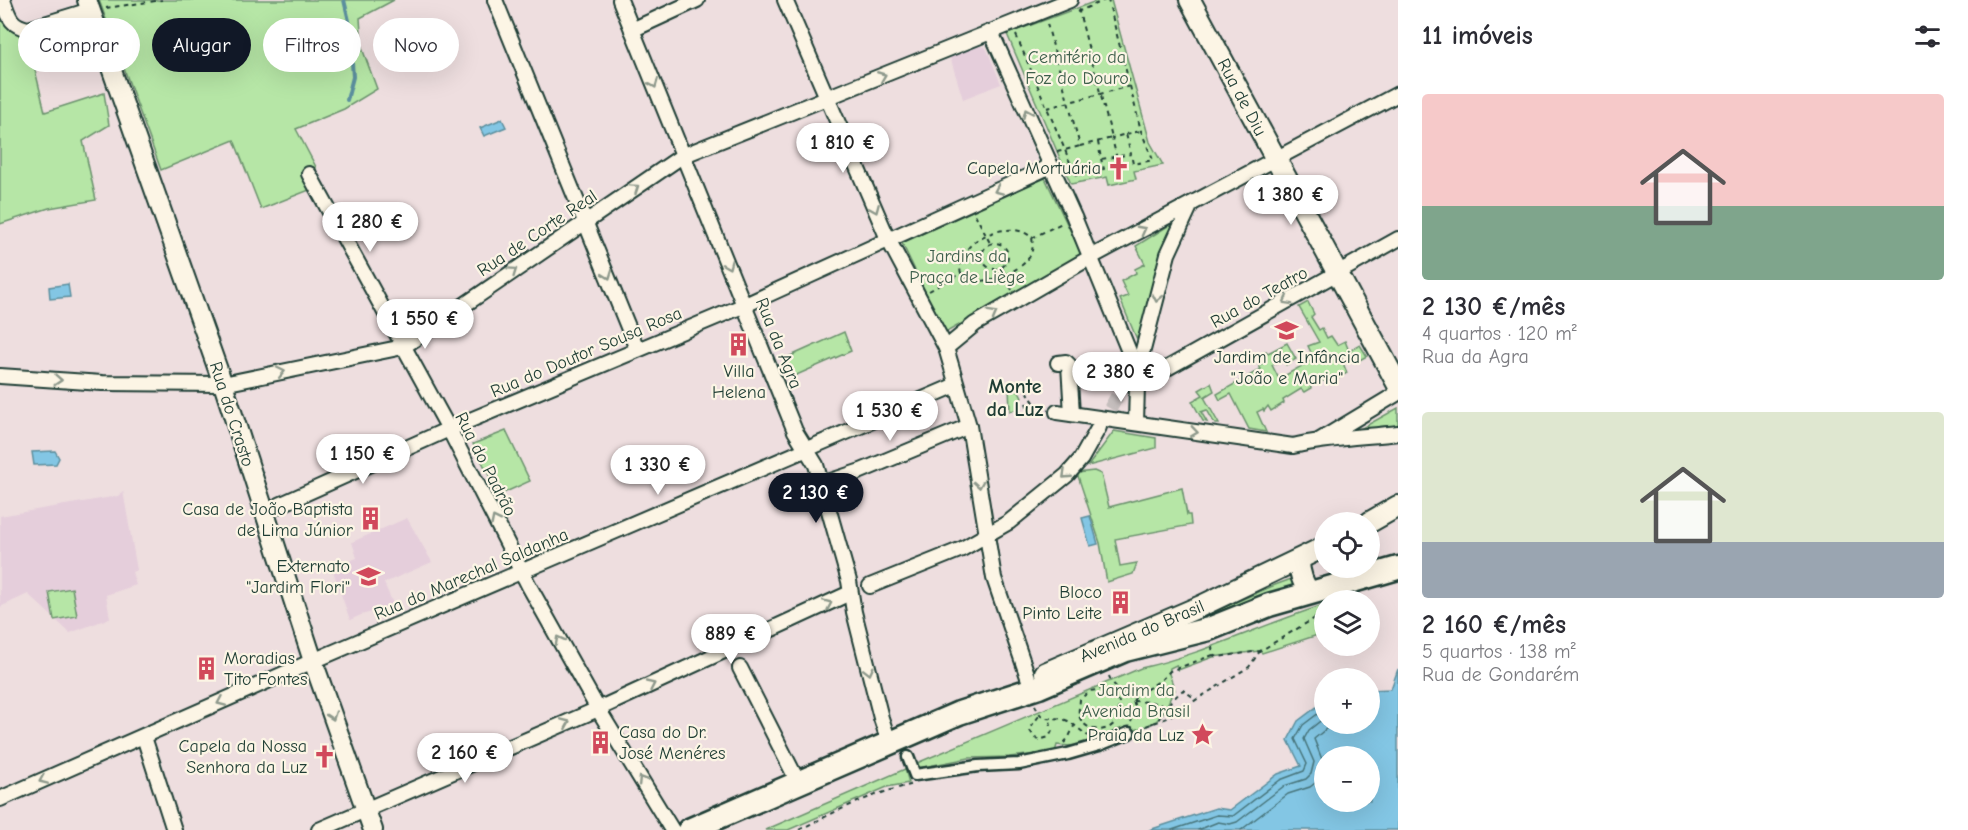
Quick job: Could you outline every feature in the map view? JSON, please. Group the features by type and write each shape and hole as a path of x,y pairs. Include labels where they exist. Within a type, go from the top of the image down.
{"main road":[{"name":"Rua de Diu","path":"1190,0 1398,385"},
{"path":"1380,516 1398,506"},
{"name":"Avenida do Brasil","path":"688,830 959,713 1093,651 1201,606 1314,553"},
{"path":"1299,561 1306,589 1311,593"},
{"name":"Avenida do Brasil","path":"959,713 1039,687 1125,650 1209,629 1269,606 1398,568"},
{"path":"1093,651 1125,650"}],"street":[{"path":"3,0 11,21 18,27 28,29 88,5"},
{"path":"495,0 637,349"},
{"name":"Rua da Agra","path":"620,0 795,431 816,465 853,592 881,718 890,742"},
{"path":"632,30 697,0"},
{"path":"785,0 888,239 946,348 969,426 998,594 1029,680"},
{"name":"Rua de Corte Real","path":"0,376 102,383 224,384 403,347 682,156 992,32 1074,4"},
{"name":"Rua do Crasto","path":"88,5 224,384 313,661 373,830"},
{"path":"992,32 1074,217 1130,354 1137,385 1136,423"},
{"path":"946,348 975,324 1090,257 1398,94"},
{"name":"Rua do Doutor Sousa Rosa","path":"264,512 449,429 745,305 1051,166"},
{"name":"Rua do Padrão","path":"309,174 449,429 522,573 598,710 672,830"},
{"path":"1143,350 1168,254 1191,204"},
{"name":"Rua do Teatro","path":"1137,385 1398,239"},
{"path":"1058,363 1066,362 1069,365 1072,414"},
{"name":"Rua do Marechal Saldanha","path":"0,799 313,661 957,385"},
{"path":"1320,440 1398,393"},
{"path":"1055,411 1293,446 1320,440 1341,440 1398,433"},
{"path":"822,484 861,471 969,426"},
{"path":"868,586 962,549 1027,509 1067,475 1081,459 1100,427"},
{"path":"319,830 598,710 853,592"},
{"path":"740,668 798,782"},
{"path":"908,757 915,775 978,766 1019,764 1099,745 1129,733"},
{"path":"144,737 174,830"}],"path":[{"path":"88,5 162,0"},
{"path":"1074,4 1107,0 1141,131 1153,160 1133,164 1126,134"},
{"path":"1068,15 1074,4"},
{"path":"1074,4 1117,157"},
{"path":"1047,23 1080,146"},
{"path":"1016,36 1075,175 1104,169 1098,141"},
{"path":"1047,108 1130,86"},
{"path":"1065,150 1141,131"},
{"path":"1101,159 1131,154"},
{"path":"969,203 990,244"},
{"path":"1032,238 1074,217"},
{"path":"1011,229 1023,231 1032,238 1030,258 1021,267 1005,275 979,282 969,280 961,273 961,262 966,251 986,236 1011,229"},
{"path":"990,244 1002,244 1007,250 1009,258 1002,268 993,270 983,262 984,250 990,244"},
{"path":"1002,268 1017,301"},
{"path":"918,296 961,273"},
{"path":"1027,391 1039,408 1055,411"},
{"path":"1026,404 1028,408"},
{"path":"1133,701 1136,696 1161,680 1170,671 1213,655 1218,657 1260,651 1314,619"},
{"path":"1211,643 1213,655"},
{"path":"1197,699 1183,690 1158,720 1146,726 1155,724 1180,710 1249,667 1260,651"},
{"path":"1109,676 1116,687 1132,697 1135,705 1129,733"},
{"path":"1087,684 1090,691"},
{"path":"1102,689 1119,702 1118,719 1106,730 1092,729 1081,721 1078,715 1080,699 1090,691 1102,689"},
{"path":"1133,701 1150,702 1180,710"},
{"path":"1034,703 1039,716"},
{"path":"1039,716 1066,720 1099,745"},
{"path":"1039,716 1029,729 1031,735 1039,740 1049,736 1052,731 1050,719"},
{"path":"1057,756 1070,737 1074,726"},
{"path":"799,830 856,802 886,790 911,785"}],"shaded area":[{"path":"977,46 985,47 987,50 1001,84 963,99 950,57"},
{"path":"123,491 137,570 132,572 136,585 106,595 110,618 70,633 28,594 0,607 0,516 118,496"},
{"name":"Externato \"Jardim Flori\"","path":"407,518 432,562 384,583 394,606 350,620 332,568 357,558 352,542"}],"green space":[{"path":"0,0 11,21 18,24 18,72 36,72 45,112 104,93 109,125 83,141 96,200 49,208 0,224"},
{"path":"99,0 394,0 360,18 263,18 263,72 361,72 361,33 362,48 377,89 344,109 296,129 316,167 317,187 261,209 234,140 161,170 125,72 140,72 140,18 106,18"},
{"name":"Cemitério da Foz do Douro","path":"1099,0 1111,0 1150,142 1163,165 1134,171 1136,179 1109,185 1107,177 1071,184 1007,34"},
{"name":"Jardins da Praça de Liège","path":"1045,178 1082,255 945,333 902,243"},
{"path":"1176,221 1141,349 1120,299 1128,296 1121,281 1136,273 1135,269 1145,264 1136,246"},
{"path":"1308,302 1314,314 1311,317 1319,330 1322,328 1327,338 1331,336 1337,345 1345,341 1349,351 1360,345 1367,356 1356,362 1350,352 1341,358 1347,373 1337,379 1334,375 1323,381 1321,378 1310,384 1311,388 1304,392 1301,389 1271,411 1268,406 1264,411 1263,409 1257,412 1266,432 1249,429 1231,394 1220,400 1217,394 1261,369 1259,366 1264,362 1260,355 1287,343 1296,359 1286,365 1283,360 1272,365 1279,379 1314,359 1308,346 1319,342 1299,307"},
{"path":"844,332 851,351 792,377 784,359"},
{"path":"1211,383 1214,391 1204,397 1219,424 1215,424 1207,410 1201,412 1207,422 1203,421 1192,401 1203,395 1199,390"},
{"path":"1009,387 1019,391 1022,397 1019,401 1020,409 1010,411"},
{"path":"1398,408 1398,426 1353,433"},
{"path":"506,431 530,481 499,495 473,444"},
{"path":"1114,431 1156,438 1156,448 1088,466"},
{"path":"1094,471 1101,474 1109,507 1182,488 1187,515 1190,515 1191,525 1115,539 1120,566 1137,563 1133,574 1107,582 1100,543 1077,473"},
{"path":"1294,578 1300,590 1162,634 1275,585"},
{"path":"72,588 77,616 54,620 49,592"},
{"name":"Jardim da Avenida Brasil","path":"1314,608 1314,636 1262,653 1259,651 1213,657 1178,670 1176,665 1170,668 1169,674 1175,690 1160,718 1143,728 1127,729 1084,744 1057,745 1055,752 969,758 918,768 917,763 1141,668 1188,655"},
{"path":"905,769 909,783 887,787 788,830 765,830"}],"water":[{"path":"502,119 506,127 484,136 480,128"},
{"path":"68,284 70,297 50,299 49,287"},
{"path":"55,451 59,458 56,464 34,465 32,452"},
{"path":"1090,516 1098,544 1090,546 1082,518"},
{"path":"1398,669 1398,830 1149,830 1216,808 1230,810 1278,774 1301,766 1288,740 1298,721 1314,709 1314,734 1380,734 1380,690 1391,689"}],"waterway":[{"path":"344,0 349,21 353,77 347,100"}],"tunnel":[{"path":"1100,427 1143,350"}],"place":[{"name":"Capela Mortuária","path":"1119,168"},
{"name":"Jardim de Infância \"João e Maria\"","path":"1287,331"},
{"name":"Villa Helena","path":"739,345"},
{"name":"Casa de João Baptista de Lima Júnior","path":"371,519"},
{"name":"Externato \"Jardim Flori\"","path":"368,576"},
{"name":"Bloco Pinto Leite","path":"1120,602"},
{"name":"Moradias Tito Fontes","path":"206,668"},
{"name":"Praia da Luz","path":"1202,735"},
{"name":"Casa do Dr. José Menéres","path":"601,742"},
{"name":"Capela da Nossa Senhora da Luz","path":"325,756"}],"district":[{"name":"Monte da Luz","path":"1015,398"}]}
